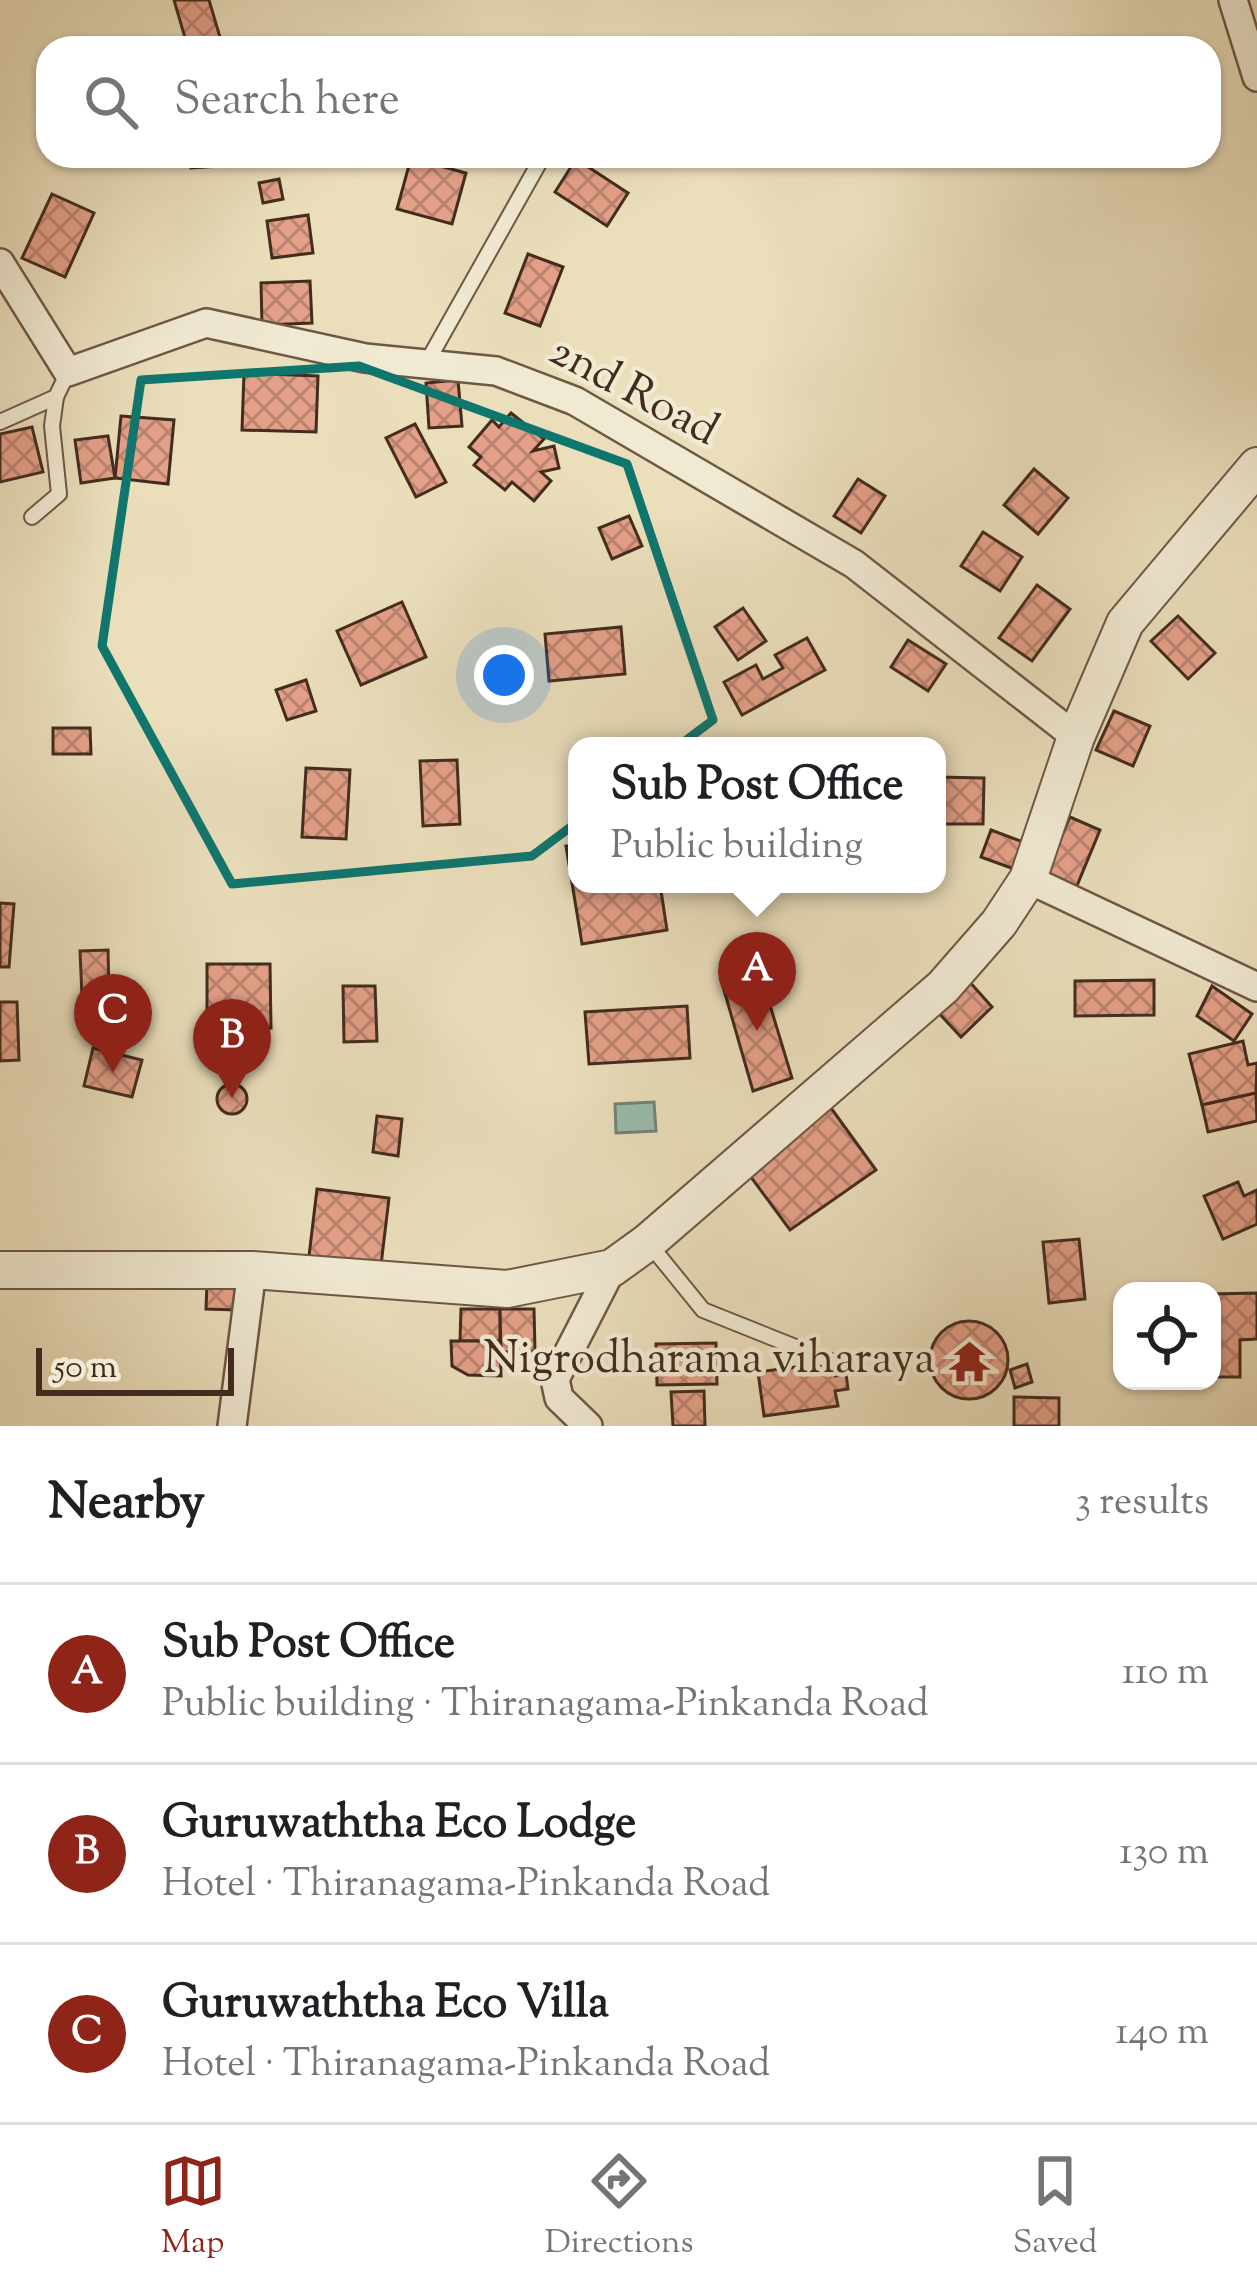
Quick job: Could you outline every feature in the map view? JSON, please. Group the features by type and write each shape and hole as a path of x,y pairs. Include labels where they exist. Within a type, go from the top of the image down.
{"street":[{"path":"1233,0 1257,77"},
{"path":"0,262 62,384"},
{"name":"2nd Road","path":"62,384 206,323 364,358 496,371 575,401 854,564 1076,737"},
{"path":"0,1270 252,1270 506,1288 612,1268 943,987 999,923 1028,879 1076,737 1125,622 1257,466"},
{"path":"1028,879 1257,987"},
{"path":"588,1426 559,1398 555,1379 612,1268"},
{"path":"232,1426 252,1270"}],"lane":[{"path":"426,364 536,168"},
{"path":"0,422 62,384"},
{"path":"32,517 58,494 52,426 62,384"},
{"path":"648,1242 703,1310 833,1362"}],"highlighted area":[{"path":"359,366 627,464 713,720 532,856 232,884 102,646 141,380"}],"shaded area":[{"path":"654,1102 656,1131 616,1133 615,1104"}],"building":[{"path":"174,0 209,0 220,36 184,36"},
{"path":"408,168 466,173 452,224 397,209"},
{"path":"570,168 590,168 628,193 607,226 555,192"},
{"path":"279,179 283,199 263,203 259,183"},
{"path":"52,194 94,213 65,277 22,258"},
{"path":"308,215 313,253 272,258 267,221"},
{"path":"528,254 563,267 540,326 505,313"},
{"path":"310,281 312,323 262,325 261,283"},
{"path":"244,373 318,376 316,432 242,430"},
{"path":"458,380 462,426 429,428 426,383"},
{"path":"511,413 544,439 533,451 554,446 559,468 541,472 551,481 534,501 512,482 505,490 474,465 481,457 469,447 492,420 499,427"},
{"path":"121,416 174,420 168,484 115,478"},
{"path":"415,424 446,482 416,497 386,438"},
{"path":"32,427 43,472 0,482 0,434"},
{"path":"108,436 115,478 81,483 75,440"},
{"path":"1034,469 1068,498 1038,534 1004,505"},
{"path":"858,479 885,496 861,533 834,516"},
{"path":"629,516 642,546 612,559 599,528"},
{"path":"983,532 1022,557 1000,591 961,566"},
{"path":"1037,585 1070,609 1032,661 999,638"},
{"path":"402,602 426,657 361,685 337,631"},
{"path":"743,608 766,641 738,660 715,627"},
{"path":"1178,616 1215,653 1188,679 1151,641"},
{"path":"621,627 625,674 549,681 545,634"},
{"path":"807,638 825,670 742,715 724,682 756,665 763,679 783,668 775,655"},
{"path":"908,640 946,664 928,691 891,667"},
{"path":"306,680 316,711 287,720 276,690"},
{"path":"1114,711 1150,726 1133,766 1096,750"},
{"path":"53,728 90,728 91,754 53,754"},
{"path":"457,760 460,824 423,826 420,761"},
{"path":"306,768 350,770 346,839 302,837"},
{"path":"946,777 984,778 983,824 946,824"},
{"path":"1070,817 1100,830 1076,888 1045,875"},
{"path":"991,830 1023,842 1014,869 981,857"},
{"path":"574,893 661,893 667,930 582,944"},
{"path":"0,903 14,904 9,967 0,967"},
{"path":"108,950 109,996 82,997 80,951"},
{"path":"207,964 270,964 271,1028 207,1028"},
{"path":"760,972 792,1078 753,1091 722,983"},
{"path":"967,979 992,1007 961,1037 935,1009"},
{"path":"1154,980 1154,1015 1075,1016 1075,981"},
{"path":"343,986 375,986 377,1041 344,1042"},
{"path":"1212,986 1252,1014 1234,1041 1197,1016"},
{"path":"0,1002 17,1002 19,1060 0,1061"},
{"path":"687,1006 690,1058 589,1064 585,1012"},
{"path":"1243,1041 1248,1065 1257,1063 1256,1093 1202,1105 1189,1054"},
{"path":"93,1048 142,1060 132,1097 84,1086"},
{"path":"232,1084 247,1099 232,1114 217,1099"},
{"path":"1256,1093 1257,1121 1208,1132 1202,1105"},
{"path":"831,1108 876,1170 790,1230 745,1169"},
{"path":"377,1116 402,1119 398,1156 373,1152"},
{"path":"1238,1182 1244,1196 1257,1190 1257,1224 1223,1239 1204,1196"},
{"path":"317,1189 389,1198 381,1265 309,1256"},
{"path":"1079,1239 1085,1299 1049,1303 1043,1242"},
{"path":"207,1283 236,1284 236,1310 206,1309"},
{"path":"1257,1293 1257,1339 1240,1340 1240,1377 1221,1377 1221,1294"},
{"path":"461,1309 500,1309 500,1341 460,1341"},
{"path":"500,1309 534,1309 535,1351 501,1352"},
{"name":"Nigrodharama viharaya","path":"969,1321 997,1332 1008,1360 997,1388 969,1399 941,1388 930,1360 941,1332"},
{"path":"451,1341 500,1341 501,1376 468,1375 452,1366"},
{"path":"716,1343 717,1384 657,1385 656,1344"},
{"path":"833,1362 835,1376 846,1374 848,1389 835,1391 838,1406 764,1416 758,1372"},
{"path":"1027,1364 1032,1382 1015,1388 1010,1370"},
{"path":"704,1391 705,1426 673,1426 671,1392"},
{"path":"1014,1397 1059,1398 1059,1426 1014,1426"}],"place":[{"name":"Sub Post Office","path":"757,1031"},
{"name":"Guruwaththa Eco Villa","path":"113,1073"},
{"name":"Guruwaththa Eco Lodge","path":"232,1098"},
{"name":"Nigrodharama viharaya","path":"969,1361"}]}
